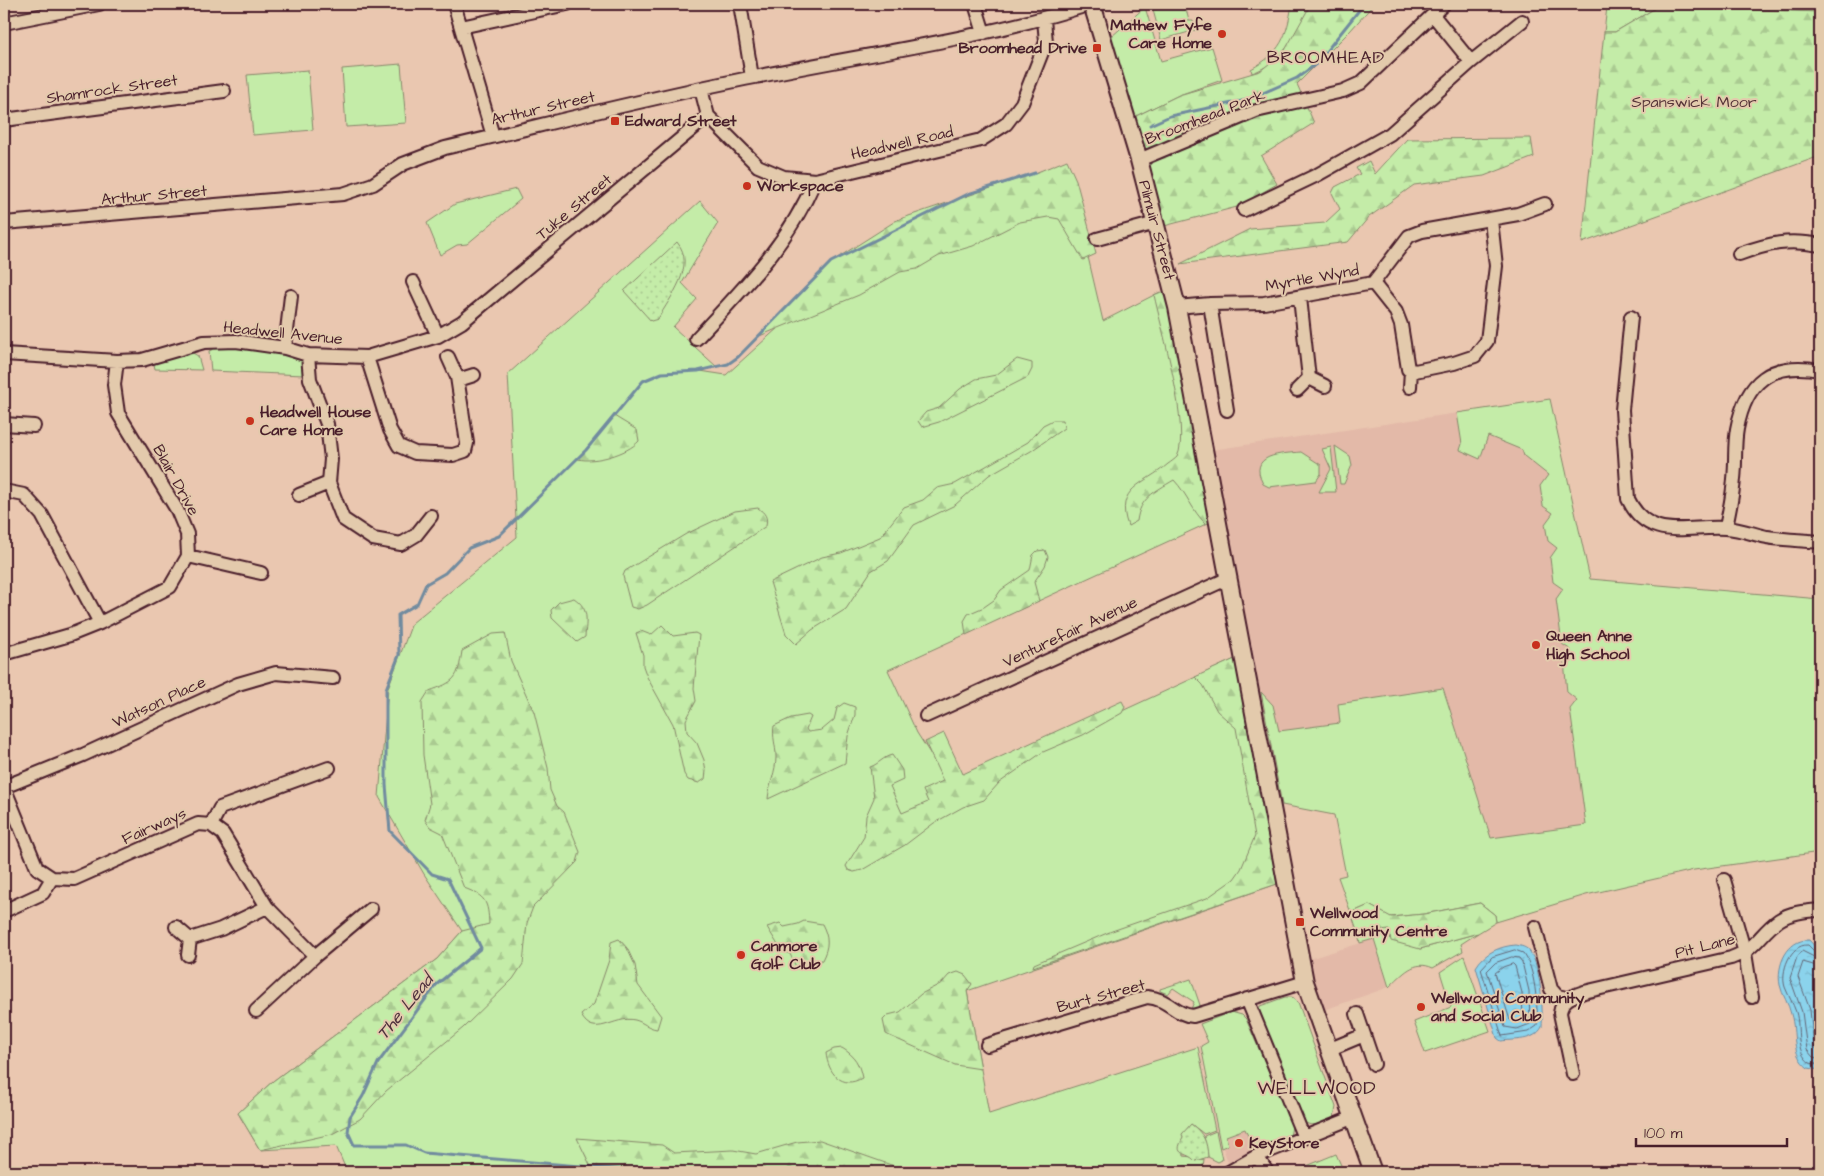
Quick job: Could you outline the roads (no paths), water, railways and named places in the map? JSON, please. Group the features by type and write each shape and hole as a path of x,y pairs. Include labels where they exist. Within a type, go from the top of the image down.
{"main road":[{"name":"Pilmuir Street","path":"1091,4 1138,160 1177,307 1305,982 1352,1118 1373,1172"}],"street":[{"path":"4,23 100,4"},
{"path":"454,4 493,136"},
{"path":"461,27 567,4"},
{"path":"740,4 752,77"},
{"path":"975,4 984,33"},
{"name":"Arthur Street","path":"4,223 343,194 374,184 403,164 433,151 752,77 984,33 1044,19 1091,4"},
{"name":"Broomhead Park","path":"1138,160 1256,111 1343,91 1361,83 1444,4"},
{"path":"1432,16 1471,62"},
{"name":"Headwell Road","path":"708,116 758,166 784,177 815,180 981,140 1006,124 1022,103 1046,42 1044,19"},
{"path":"1244,210 1317,175 1390,134 1471,62 1522,21"},
{"path":"701,89 708,116"},
{"name":"Shamrock Street","path":"4,120 224,91"},
{"name":"Tuke Street","path":"438,336 462,322 708,116"},
{"path":"696,339 756,276 803,208 815,180"},
{"name":"Myrtle Wynd","path":"1177,307 1264,303 1300,298 1373,283 1409,236 1422,231 1518,214 1545,204"},
{"path":"1411,370 1454,363 1475,356 1487,341 1496,266 1491,220"},
{"path":"1096,239 1156,224"},
{"path":"1739,254 1766,244 1795,240 1820,245"},
{"path":"412,282 438,336"},
{"path":"1373,283 1396,312 1401,325 1406,363 1411,370 1410,387"},
{"path":"285,348 291,296"},
{"path":"1300,298 1309,378"},
{"path":"1210,304 1227,410"},
{"path":"1631,317 1622,410 1628,499 1639,516 1648,522 1665,528 1686,530 1726,528 1768,537 1820,542"},
{"name":"Headwell Avenue","path":"4,354 117,361 142,360 204,342 236,341 285,348 308,355 368,357 438,336"},
{"path":"308,355 310,379 327,424 332,459 328,483 343,519 373,539 401,544 416,535 431,516"},
{"path":"368,357 390,430 399,446 415,453 453,455 464,451 467,443 458,380 448,357"},
{"name":"Blair Drive","path":"117,361 114,385 118,414 177,510 187,534 188,556"},
{"path":"1726,528 1734,479 1737,430 1747,398 1760,379 1770,374 1800,368 1820,370"},
{"path":"458,380 474,375"},
{"path":"1309,378 1325,386"},
{"path":"1297,390 1309,378"},
{"path":"4,424 34,426"},
{"path":"299,495 328,483"},
{"path":"4,491 24,495 42,516 100,623"},
{"path":"4,654 46,644 100,623 170,587 188,556 261,573"},
{"name":"Venturefair Avenue","path":"926,716 1229,578"},
{"name":"Watson Place","path":"4,787 83,755 238,684 276,674 333,678"},
{"path":"211,825 220,808 329,768"},
{"path":"4,787 37,868 52,878 43,893 4,911"},
{"name":"Fairways","path":"52,878 74,880 198,824 211,825 223,834 267,907 315,956"},
{"path":"1724,880 1745,953 1752,997"},
{"path":"190,939 222,929 267,907"},
{"path":"256,1011 315,956 371,909"},
{"name":"Pit Lane","path":"1567,998 1584,992 1745,953 1780,920 1791,914 1820,910"},
{"path":"176,927 190,939"},
{"path":"1535,927 1550,989 1557,996 1567,998 1561,1005 1560,1013 1573,1074"},
{"path":"188,954 190,939"},
{"name":"Burt Street","path":"987,1045 1147,997 1159,998 1181,1014 1193,1016 1305,982"},
{"path":"1246,999 1304,1138"},
{"path":"1357,1014 1374,1064"},
{"path":"1328,1050 1364,1035"},
{"path":"1229,1172 1257,1156 1352,1118"},
{"path":"1257,1156 1267,1172"}],"water":[{"path":"1809,940 1820,952 1820,1070 1808,1068 1802,1062 1796,1050 1793,1021 1781,989 1779,978 1782,962 1789,949 1801,941"},
{"path":"1516,945 1529,950 1537,968 1542,999 1542,1027 1538,1032 1529,1037 1501,1041 1497,1038 1476,967 1483,958 1493,951"}],"waterway":[{"path":"1150,125 1170,116 1247,100 1297,78 1316,64 1364,4"},
{"name":"The Lead","path":"651,1172 424,1153 406,1145 354,1145 348,1132 350,1117 363,1096 378,1063 436,985 481,948 448,879 432,874 390,831 386,785 386,689 399,655 398,615 417,604 426,584 445,573 469,548 499,536 586,450 643,381 662,373 698,371 728,364 738,357 831,262 968,194 1035,173"}],"place":[{"name":"Mathew Fyfe Care Home","path":"1222,34"},
{"name":"Broomhead Drive","path":"1097,48"},
{"name":"Edward Street","path":"615,121"},
{"name":"Workspace","path":"747,186"},
{"name":"Headwell House Care Home","path":"250,421"},
{"name":"Queen Anne High School","path":"1536,645"},
{"name":"Wellwood Community Centre","path":"1300,922"},
{"name":"Canmore Golf Club","path":"741,955"},
{"name":"Wellwood Community and Social Club","path":"1421,1007"},
{"name":"KeyStore","path":"1239,1143"}],"district":[{"name":"BROOMHEAD","path":"1326,57"},
{"name":"WELLWOOD","path":"1317,1088"}],"park label":[{"name":"Spanswick Moor","path":"1694,102"}]}
